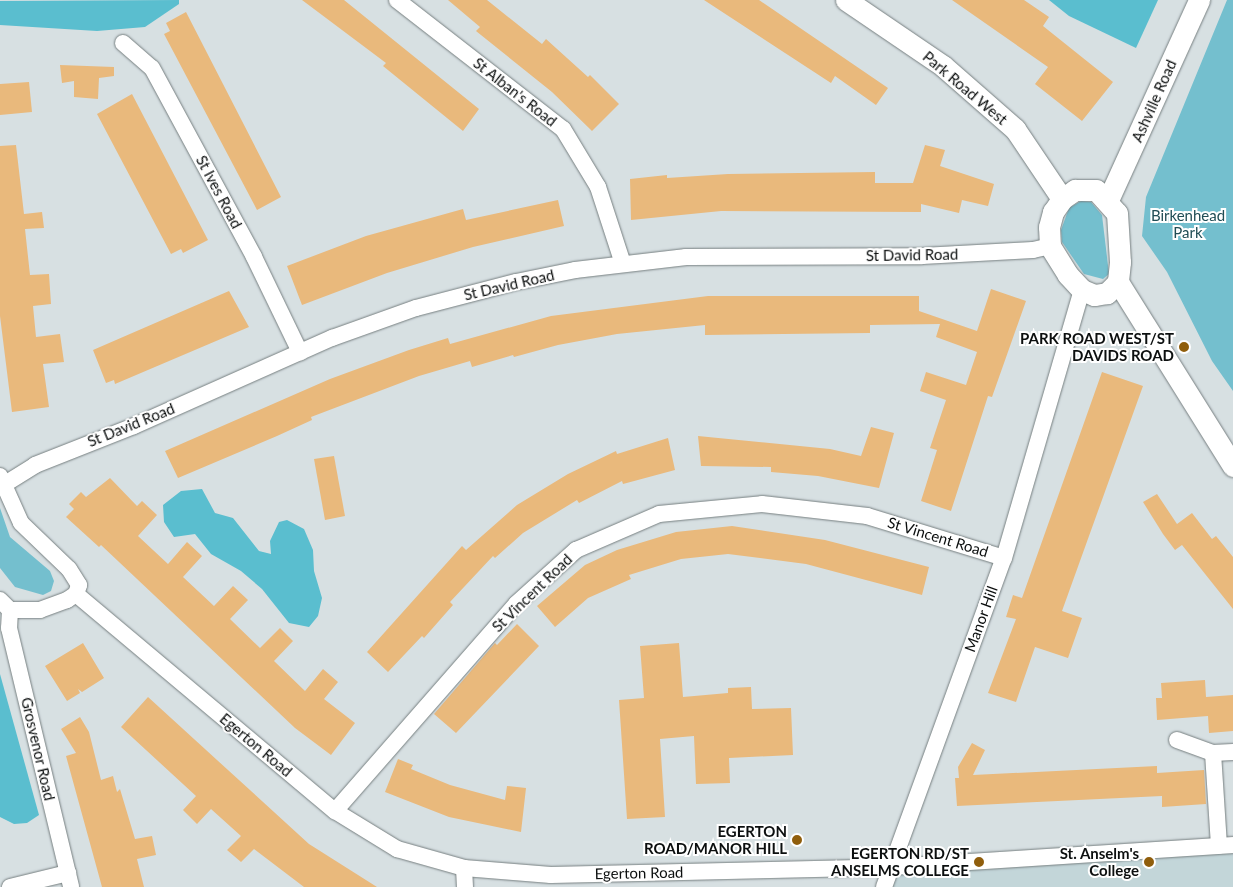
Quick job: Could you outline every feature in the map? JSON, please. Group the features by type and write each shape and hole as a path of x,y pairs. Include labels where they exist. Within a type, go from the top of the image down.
{"street":[{"name":"St Alban's Road","path":"397,0 563,129 598,187 623,264"},
{"name":"Park Road West","path":"846,0 943,66 1015,129 1062,199"},
{"name":"Ashville Road","path":"1108,200 1199,0"},
{"name":"St Ives Road","path":"123,43 152,68 254,257 300,352"},
{"path":"1075,190 1096,190 1108,200 1117,213 1120,262 1118,282 1107,294 1094,295 1082,290 1068,275 1050,246 1051,220 1062,199 1075,190"},
{"name":"St David Road","path":"3,480 35,465 134,426 300,352 406,312 464,295 542,277 623,264 686,257 922,256 1033,250 1050,246"},
{"path":"1118,282 1233,466"},
{"name":"Manor Hill","path":"884,887 1004,558 1082,290"},
{"path":"3,480 21,523 76,576 79,585 76,594 53,607 25,612 5,605"},
{"name":"St Vincent Road","path":"335,811 516,604 576,550 659,514 762,504 867,516 1004,558"},
{"name":"Egerton Road","path":"76,594 335,811 397,849 464,868 551,875 892,867 1226,845"},
{"name":"Grosvenor Road","path":"5,605 5,628 69,880"},
{"path":"1177,740 1213,753 1233,752"},
{"path":"1213,753 1226,845"},
{"path":"464,868 465,887"},
{"path":"10,887 69,880"}],"shaded area":[{"path":"179,0 179,4 145,27 97,31 0,25 0,1"},
{"path":"1049,0 1158,0 1136,48 1069,16"},
{"path":"202,489 215,513 233,518 259,551 271,554 270,541 279,522 287,520 304,529 313,550 314,571 322,598 318,616 309,627 289,623 262,589 241,571 211,554 195,534 174,537 164,522 163,505 181,491"},
{"path":"0,674 39,815 27,823 14,824 0,817"},
{"name":"St. Anselm's College","path":"1233,852 1233,887 890,887 896,871"}],"green space":[{"name":"Birkenhead Park","path":"1227,0 1233,0 1233,391 1212,361 1167,272 1142,236 1146,197"},
{"path":"1081,201 1091,202 1102,215 1109,274 1103,279 1084,274 1062,242 1061,230 1069,208"},
{"path":"0,508 10,537 50,571 54,581 51,591 43,595 15,587 0,568"}],"building":[{"path":"302,0 344,0 479,109 463,131 383,66 386,63"},
{"path":"448,0 487,0 542,44 546,39 588,77 590,75 619,104 592,131 552,92 476,31 480,27"},
{"path":"704,0 759,0 888,88 876,105 835,76 831,83"},
{"path":"952,0 1024,0 1049,17 1043,26 1113,82 1082,121 1035,84 1048,67"},
{"path":"186,12 281,197 257,210 164,34 170,31 166,23"},
{"path":"60,65 114,67 114,76 99,78 98,99 74,97 74,81 62,83"},
{"path":"29,82 32,112 0,115 0,84"},
{"path":"132,94 208,240 183,253 181,249 171,254 97,114"},
{"path":"16,145 24,214 42,212 44,228 25,229 30,275 49,274 51,304 33,306 36,337 60,334 64,362 43,364 49,407 12,412 0,316 0,146"},
{"path":"925,145 945,150 940,166 994,184 988,206 962,200 959,213 921,204 921,212 721,211 631,220 630,179 667,175 667,178 728,174 875,172 875,183 913,183"},
{"path":"558,200 564,226 473,247 387,273 302,305 287,266 366,236 463,209 466,220"},
{"path":"991,289 1026,301 992,397 988,396 951,511 921,501 937,450 930,448 946,400 920,391 926,372 966,385 977,352 936,337 940,324 870,325 870,333 705,335 705,325 617,334 558,345 514,357 513,355 472,367 470,361 419,376 311,417 312,420 178,478 165,451 330,379 409,350 448,338 450,344 551,316 708,296 919,296 919,311 977,331"},
{"path":"229,291 249,327 115,384 114,380 106,383 93,350"},
{"path":"1102,372 1143,386 1062,611 1082,618 1068,658 1035,647 1016,702 988,693 1016,619 1006,617 1013,595 1022,598"},
{"path":"871,427 894,433 879,488 818,476 771,472 771,467 701,466 698,436 830,449 861,456"},
{"path":"668,438 675,470 623,484 622,481 579,503 577,500 523,533 495,558 493,556 450,602 453,605 424,638 422,636 388,672 367,652 462,546 466,550 517,505 568,474 616,451 617,454"},
{"path":"334,456 345,516 325,520 314,459"},
{"path":"110,478 137,506 142,501 157,515 138,536 168,564 187,542 202,556 183,577 214,606 233,586 248,600 230,619 260,648 280,628 293,641 274,661 305,691 323,669 338,682 324,699 355,723 331,755 295,728 101,545 99,547 66,517 74,509 69,504 81,492 86,497"},
{"path":"1157,494 1177,524 1192,513 1212,539 1216,536 1233,557 1233,609 1182,545 1175,550 1163,534 1143,502"},
{"path":"732,526 825,540 929,567 922,595 806,564 728,554 681,559 629,575 631,579 588,598 555,627 537,606 585,565 617,550 676,532"},
{"path":"517,624 539,646 456,733 434,714 495,643 497,645"},
{"path":"83,643 104,678 82,692 78,689 80,693 67,701 45,666"},
{"path":"679,643 683,697 728,693 728,688 751,687 752,709 791,708 793,755 729,758 730,783 696,784 694,736 660,739 665,817 627,819 619,700 644,698 640,646"},
{"path":"1205,680 1206,697 1233,695 1233,731 1209,733 1208,716 1157,720 1156,698 1162,698 1161,683"},
{"path":"148,697 309,844 377,887 304,887 254,849 241,862 227,850 241,836 211,809 197,824 183,810 196,796 121,727"},
{"path":"80,717 89,732 101,780 113,776 117,792 120,789 135,839 152,836 156,855 137,859 144,887 102,887 66,756 76,753 61,729"},
{"path":"972,743 985,750 973,775 1157,766 1157,773 1204,770 1206,804 1162,807 1162,796 957,806 955,778 959,778 958,767"},
{"path":"398,759 413,765 411,769 450,785 505,800 507,786 526,788 521,832 449,817 385,792"}],"place":[{"name":"PARK ROAD WEST/ST DAVIDS ROAD","path":"1184,347"},
{"name":"EGERTON ROAD/MANOR HILL","path":"797,840"},
{"name":"EGERTON RD/ST ANSELMS COLLEGE","path":"979,862"},
{"name":"St. Anselm's College","path":"1149,862"}]}
